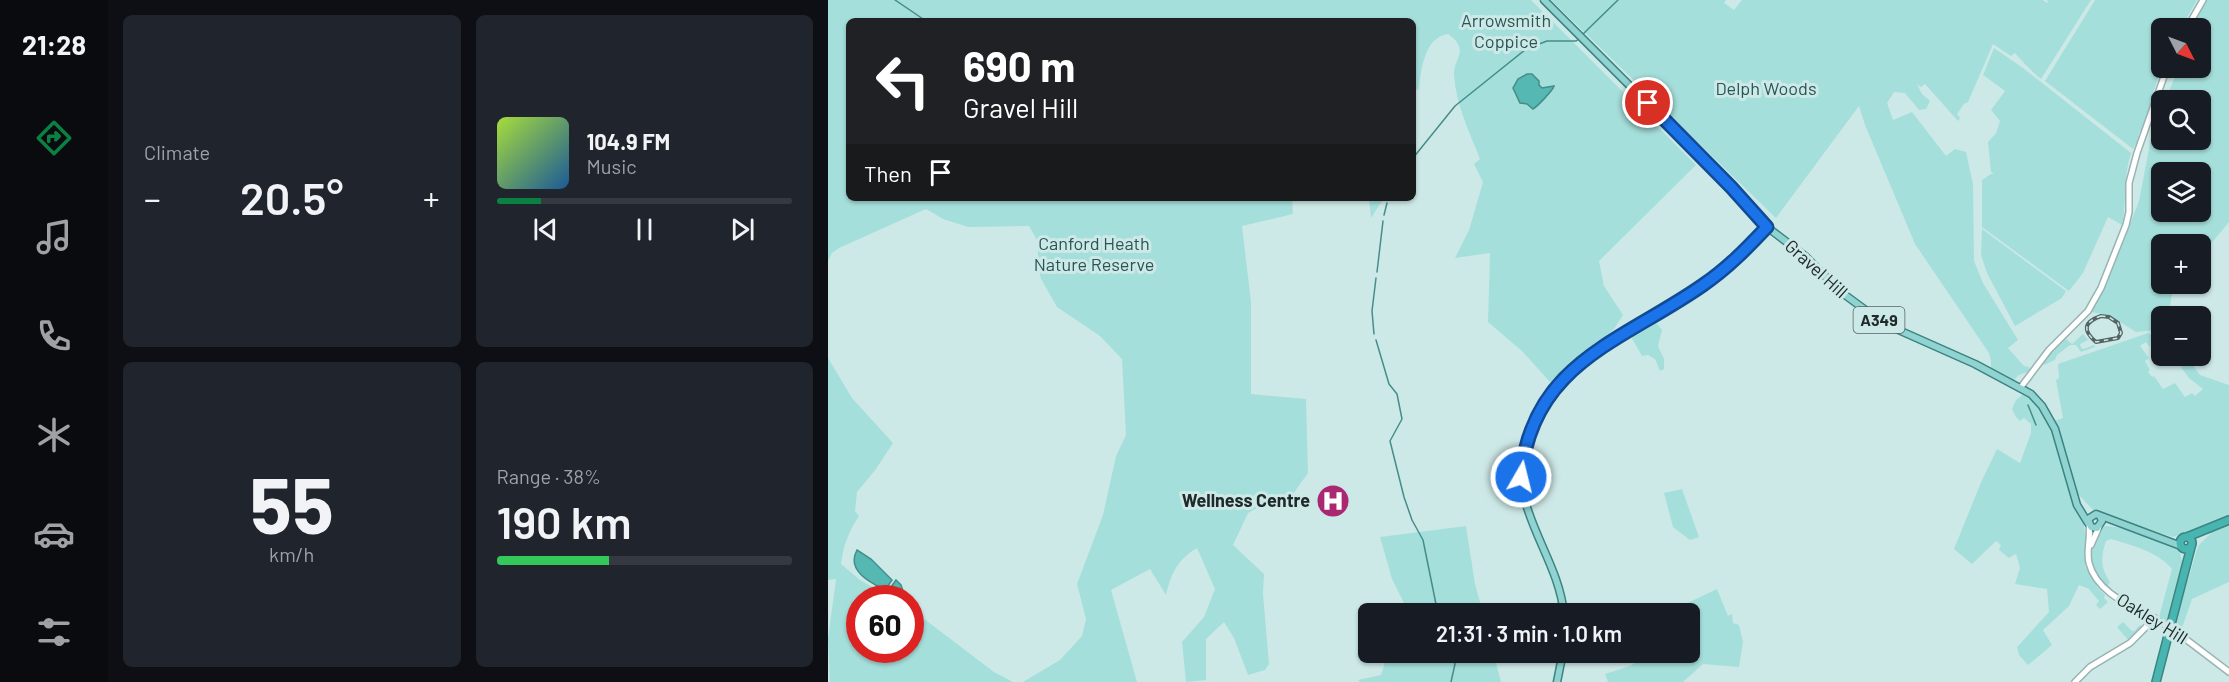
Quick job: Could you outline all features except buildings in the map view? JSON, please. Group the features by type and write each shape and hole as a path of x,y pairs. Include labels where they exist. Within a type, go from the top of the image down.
{"highway":[{"path":"2183,542 2229,520"},
{"path":"2192,546 2206,530"},
{"path":"2156,682 2192,546 2192,540 2183,542"},
{"path":"2183,542 2185,568"}],"main road":[{"name":"Gravel Hill","path":"1544,0 1731,187 1767,227 1805,256 1841,292 1879,320 2021,387"},
{"path":"1561,603 1554,571 1529,513 1522,490 1524,455 1533,424 1547,399 1566,374 1589,356 1721,272 1767,227"},
{"name":"A349","path":"2021,387 2042,406 2055,429 2076,502 2081,514 2089,524"},
{"path":"2076,502 2083,509 2097,515 2165,539 2183,542"},
{"path":"2097,515 2089,517 2089,524 2095,528 2126,525"},
{"path":"2097,515 2102,519 2100,526"},
{"path":"1557,682 1561,663"}],"street":[{"path":"2193,18 2203,0"},
{"path":"2021,387 2049,350 2088,310 2101,288 2126,225 2129,212 2129,183 2134,163 2164,78"},
{"name":"Oakley Hill","path":"2089,524 2089,563 2094,575 2108,590 2179,634 2229,672"},
{"path":"2088,556 2100,526"},
{"path":"2075,682 2090,667 2130,643 2155,618"}],"green space":[{"path":"828,0 1531,0 1696,165 1599,261 1604,286 1623,315 1614,329 1551,383 1522,351 1488,322 1490,253 1455,258 1469,230 1483,182 1474,164 1480,159 1464,118 1455,86 1454,69 1460,50 1455,40 1448,34 1440,36 1429,48 1423,64 1419,89 1416,90 1416,18 846,18 846,201 1292,201 1293,214 1242,226 1251,302 1251,394 1306,399 1308,473 1293,494 1264,504 1248,513 1233,545 1264,574 1263,594 1269,664 1265,670 1248,675 1234,638 1224,622 1206,639 1206,680 1186,682 1182,642 1204,617 1215,589 1197,548 1184,557 1176,568 1166,595 1150,569 1111,590 1137,682 1023,682 1060,660 1082,636 1086,619 1077,584 1103,515 1116,456 1126,435 1122,359 1100,336 1057,307 1041,279 1038,266 1038,242 1029,226 968,227 943,219 926,209 839,248 832,253 828,261"},
{"name":"Delph Woods","path":"1551,0 1726,0 1724,3 1734,10 1742,0 2043,0 2047,3 2046,0 2091,0 2041,79 2015,53 2011,56 1993,44 1968,102 1957,114 1960,118 1958,121 1925,84 1921,87 1917,84 1922,94 1930,101 1926,109 1919,110 1905,93 1894,92 1887,103 1893,120 1912,112 1946,156 1955,149 1966,152 1973,184 1974,261 1983,283 2018,340 2008,348 2024,366 2029,367 2030,371 2019,375 2013,381 1991,368 1989,353 1915,244 1859,106 1776,218"},
{"path":"2095,0 2197,0 2187,18 2151,18 2151,78 2158,78 2154,90 2151,90 2151,101 2144,126 2133,149 2045,81"},
{"path":"2207,0 2229,0 2229,222 2211,244 2211,234 2151,234 2151,294 2172,294 2170,306 2151,306 2151,330 2136,332 2109,315 2091,312 2122,245 2139,201 2151,138 2151,150 2211,150 2211,90 2169,90 2175,78 2211,78 2211,18 2197,18"},
{"path":"1994,48 2131,153 2122,225 2108,217 2083,273 2069,291 1982,227 1982,180 1994,174 1991,172 1988,142 1996,133 2000,121 1991,110 2005,91 1983,75"},
{"path":"1369,201 1382,201 1371,218"},
{"path":"1982,229 2066,291 2062,298 2015,326 1987,273 1981,255"},
{"path":"1654,320 1662,330 1658,346 1664,359 1664,369 1660,371 1655,359 1648,355 1642,356 1630,335"},
{"path":"2148,333 2151,335 2150,347 2146,342 2140,346 2149,358 2145,361 2150,370 2148,372 2152,377 2154,376 2163,389 2175,383 2185,397 2192,393 2195,396 2203,389 2189,378 2180,366 2193,366 2200,375 2229,385 2229,516 2173,537 2095,512 2076,492 2060,434 2054,421 2063,418 2056,380 2059,378 2058,364"},
{"path":"2083,334 2088,340 2080,344 2081,348 2094,345 2095,347 2081,352 2076,345 2070,345 2057,355 2055,360 2044,365 2042,363 2065,338 2072,344"},
{"path":"828,358 852,398 893,443 857,492 855,511 859,516 847,539 842,557 841,564 869,585 846,585 846,663 924,663 924,619 994,672 1013,682 830,682 828,639 836,579 828,580"},
{"path":"2026,392 2041,410 2053,431 2071,494 2078,515 2083,522 2087,542 2085,566 2108,602 2100,609 2096,605 2099,601 2089,589 2079,585 2069,606 2043,630 2052,645 2028,665 2019,655 2017,647 2049,612 2047,589 2015,584 2020,568 2016,554 2009,558 1999,550 2001,545 1996,541 1972,564 1954,549 1997,449 2020,463 2031,433 2031,424 2024,418 2020,421 2012,409 2016,400"},
{"path":"1682,489 1699,537 1690,540 1673,527 1664,493"},
{"path":"2229,523 2229,582 2192,599 2181,631 2174,626 2198,546 2215,529"},
{"path":"1466,526 1480,603 1404,603 1392,579 1380,537"},
{"path":"2106,526 2145,535 2180,552 2183,566 2167,621 2159,617 2172,569 2159,558 2144,550 2111,539 2106,541 2102,557 2104,572 2110,582 2107,587 2095,573 2091,559 2092,552 2101,527"},
{"path":"1717,589 1728,616 1732,614 1733,623 1739,625 1743,642 1739,667 1703,664 1683,682 1608,682 1605,674 1635,663 1700,663 1700,603 1688,603"},
{"path":"2123,622 2132,631 2140,625 2143,627 2129,641 2117,627"},
{"path":"1385,663 1496,663 1501,682 1360,682 1358,680 1381,675"}],"shaded area":[{"path":"1532,74 1542,88 1554,86 1533,109 1527,104 1520,103 1513,88 1518,79"},
{"path":"857,550 871,559 892,580 888,585 876,585 866,579 854,564"}],"waterway":[{"path":"895,0 922,18"},
{"path":"1582,35 1618,0"},
{"path":"1416,154 1455,106 1526,49 1547,41 1576,41 1579,39"},
{"path":"1384,215 1387,203"},
{"path":"1377,272 1383,221"},
{"path":"1374,334 1372,311 1376,278"},
{"path":"1376,340 1389,384 1397,394 1402,419 1390,441 1404,497 1412,520 1423,540 1436,603"},
{"path":"2028,405 2036,425"},
{"path":"1451,682 1455,663"}],"railway":[{"path":"2101,316 2109,317 2118,323 2121,333 2118,338 2096,342 2091,338 2087,330 2088,324 2101,316"}],"place":[{"name":"Wellness Centre","path":"1333,501"}],"route":[{"path":"1521,477 1526,445 1533,424 1547,399 1566,374 1589,356 1721,272 1736,260 1767,227 1648,103"}],"park label":[{"name":"Arrowsmith Coppice","path":"1506,31"},
{"name":"Canford Heath Nature Reserve","path":"1094,254"}]}
